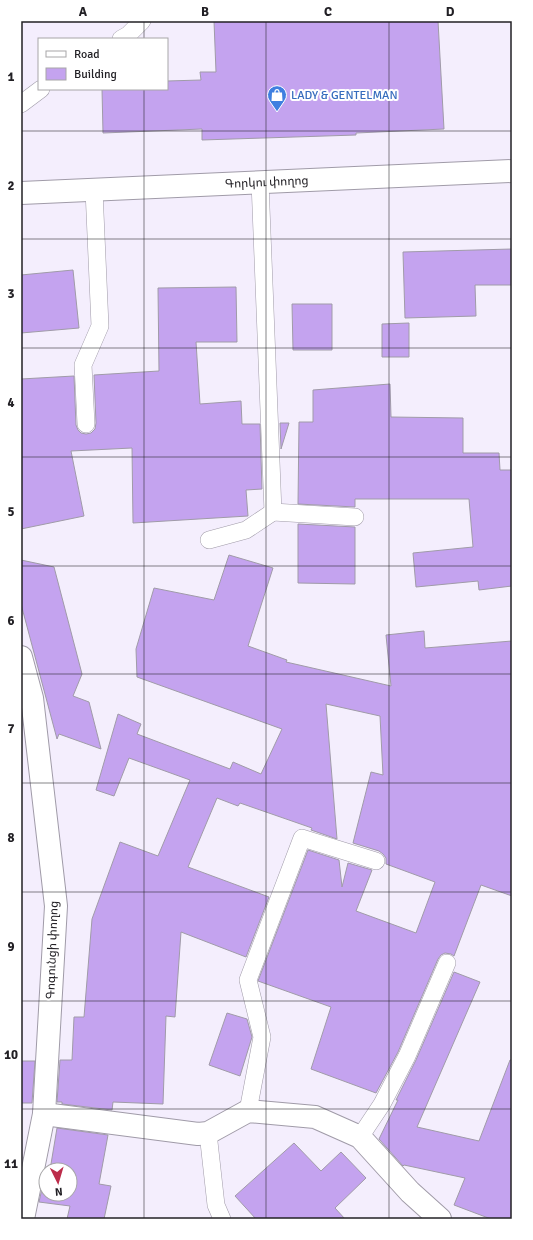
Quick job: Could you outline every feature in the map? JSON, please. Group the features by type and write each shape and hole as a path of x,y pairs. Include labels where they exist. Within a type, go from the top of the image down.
{"street":[{"name":"Գորկու փողոց","path":"21,193 512,171"},
{"name":"Գոգունցի փողոց","path":"21,657 32,698 56,906 44,1114 23,1219"},
{"path":"44,1114 198,1134 208,1133 248,1111 315,1117 360,1137 410,1192 440,1219"}],"lane":[{"path":"123,38 128,35 142,21"},
{"path":"21,104 39,90"},
{"path":"260,182 273,512"},
{"path":"86,424 83,365 100,326 94,190"},
{"path":"209,540 246,530 273,512 355,517"},
{"path":"248,1111 262,1037 248,980 302,838 376,861"},
{"path":"360,1137 382,1104 407,1056 447,963"},
{"path":"208,1133 216,1205 222,1219"}],"building":[{"path":"214,21 438,21 444,129 356,133 356,135 202,140 202,129 103,133 102,90 168,90 168,81 201,80 200,72 216,72"},
{"path":"512,249 512,285 475,285 476,316 405,318 403,252"},
{"path":"73,270 79,328 21,333 21,275"},
{"path":"236,287 237,342 196,342 200,404 241,401 242,424 260,424 262,489 246,490 248,516 133,523 132,448 71,451 84,516 21,529 21,379 74,376 76,425 81,433 91,433 95,429 96,423 94,375 159,371 158,288"},
{"path":"292,304 332,304 332,350 293,350"},
{"path":"409,323 409,357 382,357 382,324"},
{"path":"390,384 391,417 463,418 463,453 499,453 500,470 512,470 512,586 479,590 478,581 416,587 413,553 473,547 469,499 355,499 355,507 298,504 299,422 313,422 313,390"},
{"path":"280,423 289,423 281,449"},
{"path":"298,524 355,527 355,584 298,583"},
{"path":"229,555 273,568 248,646 287,660 286,662 391,686 386,635 424,631 425,648 512,641 512,896 481,885 454,956 445,953 438,959 398,1052 376,1093 311,1069 331,1007 258,981 308,850 339,860 342,887 348,863 372,870 356,911 416,933 435,882 386,864 386,858 379,851 353,843 371,772 383,775 380,716 326,704 337,839 311,830 312,828 240,803 238,806 217,798 188,867 269,897 246,957 181,932 175,1017 166,1016 163,1104 113,1102 112,1110 62,1104 62,1102 57,1102 60,1060 72,1060 74,1017 84,1017 92,919 120,842 158,856 190,780 129,758 114,796 96,790 118,714 141,724 137,734 230,769 233,762 261,774 282,729 137,677 136,649 154,588 214,600"},
{"path":"21,560 54,567 82,674 73,696 89,702 101,749 59,734 57,739 21,604"},
{"path":"454,972 480,982 417,1127 479,1141 510,1060 512,1060 512,1219 491,1219 454,1205 465,1178 403,1166 379,1139 416,1060"},
{"path":"227,1013 247,1019 252,1037 240,1076 209,1065"},
{"path":"21,1061 35,1061 32,1103 21,1103"},
{"path":"57,1128 108,1135 99,1184 111,1186 104,1219 67,1219 70,1206 39,1202 78,1202 78,1162 51,1162"},
{"path":"294,1143 321,1171 341,1152 366,1178 335,1208 345,1219 256,1219 235,1196"}],"place":[{"name":"LADY & GENTELMAN","path":"277,112"}]}
